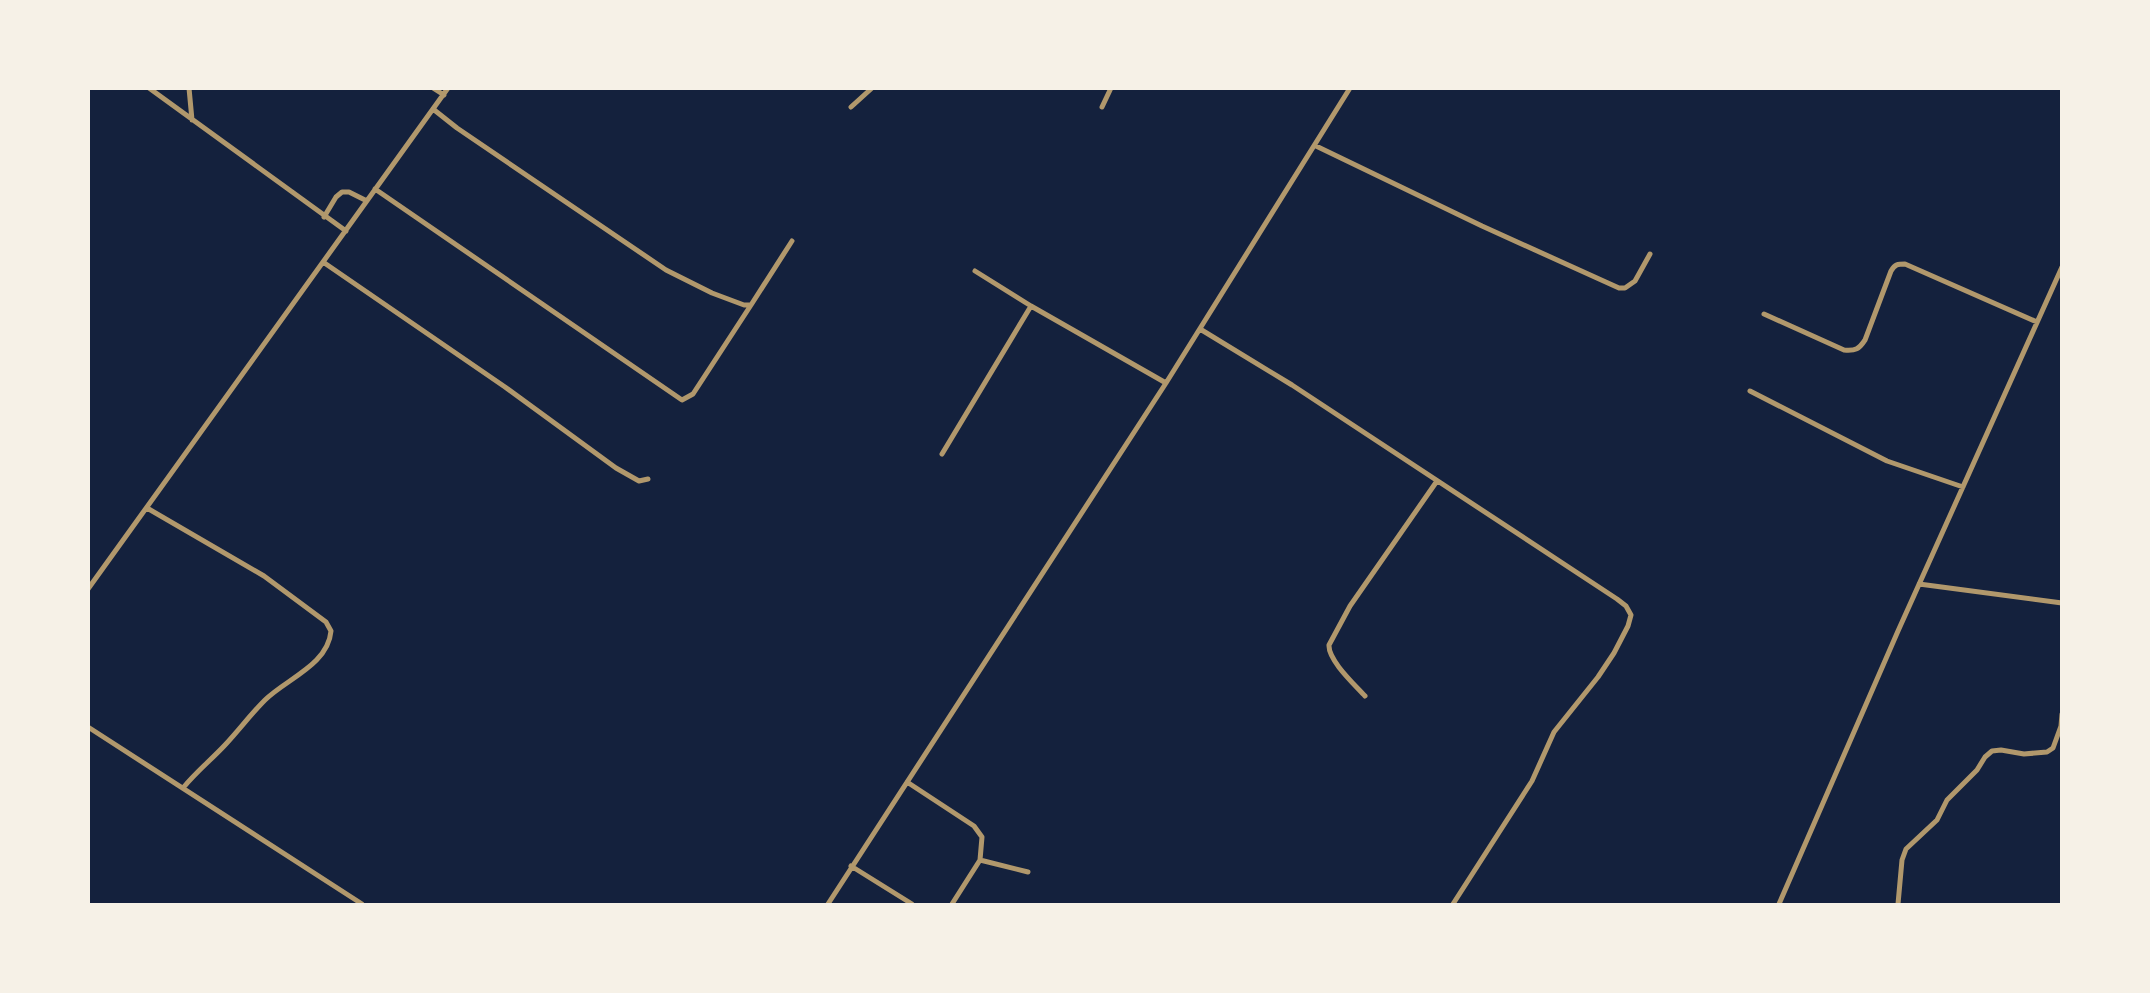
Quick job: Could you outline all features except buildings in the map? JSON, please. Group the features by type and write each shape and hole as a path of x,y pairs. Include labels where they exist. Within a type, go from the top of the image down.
{"street":[{"path":"149,88 346,231"},
{"path":"189,88 192,120"},
{"path":"433,88 444,95"},
{"path":"88,589 448,88"},
{"path":"851,107 872,88"},
{"path":"1102,107 1111,88"},
{"path":"828,904 1166,383 1316,146 1350,88"},
{"path":"433,109 457,128 666,270 712,293 751,306"},
{"path":"1316,146 1482,226 1619,288 1625,288 1635,281 1650,254"},
{"path":"375,189 682,400 693,394 792,241"},
{"path":"324,217 336,197 342,192 349,192 367,201"},
{"path":"323,262 505,387 616,468 639,481 648,478"},
{"path":"1764,314 1844,350 1859,349 1865,340 1891,271 1895,265 1905,264 2037,322"},
{"path":"1779,904 2061,267"},
{"path":"975,271 1031,306 1166,383"},
{"path":"942,454 1031,306"},
{"path":"1200,329 1292,385 1617,599 1626,606 1631,615 1614,653 1554,732 1532,781 1453,904"},
{"path":"1750,391 1887,461 1963,487"},
{"path":"1365,696 1334,660 1328,651 1329,645 1350,606 1437,480"},
{"path":"147,508 264,576 326,622 331,631 327,645 311,664 264,701 183,788"},
{"path":"1919,584 2061,603"},
{"path":"1898,904 1902,860 1906,849 1937,820 1947,800 1977,770 1992,751 2001,750 2024,754 2048,752 2053,748 2061,726 2061,714"},
{"path":"88,727 362,904"},
{"path":"907,782 974,826 982,837 980,860 952,904"},
{"path":"980,860 1028,872"},
{"path":"852,866 912,904"}]}
